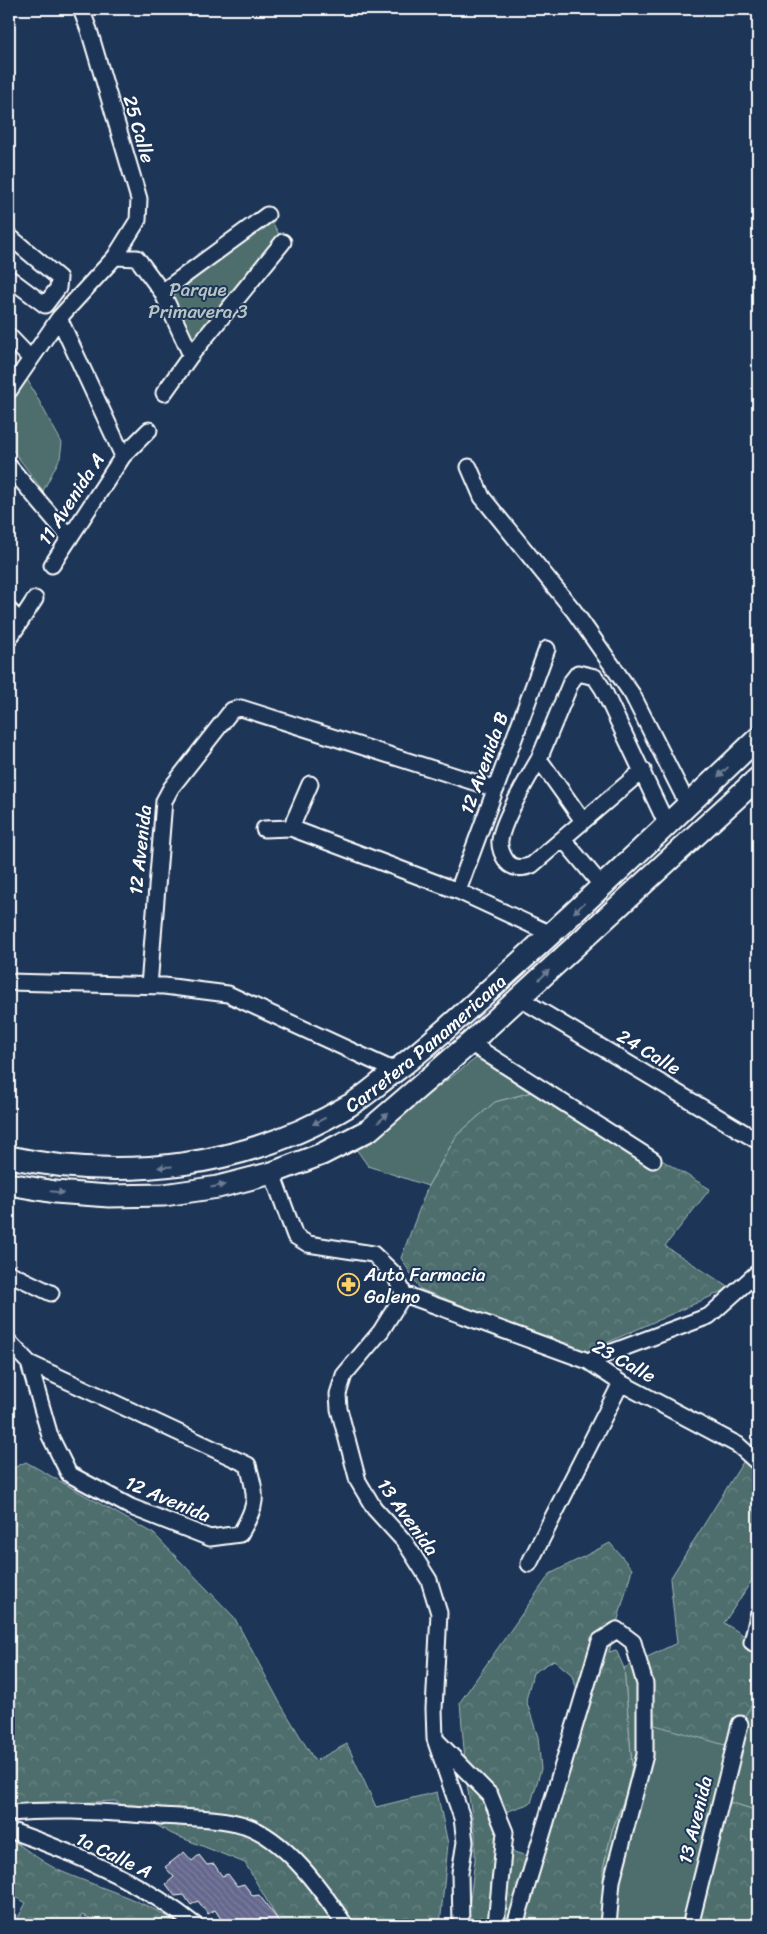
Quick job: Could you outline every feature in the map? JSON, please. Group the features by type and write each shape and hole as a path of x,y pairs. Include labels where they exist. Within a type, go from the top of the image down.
{"highway":[{"name":"Carretera Panamericana","path":"9,1156 48,1165 111,1170 174,1166 236,1154 295,1134 351,1105 439,1037 758,738"},
{"name":"Carretera Panamericana","path":"9,1184 55,1192 109,1196 164,1195 218,1187 272,1173 322,1154 369,1130 470,1043 758,778"}],"street":[{"name":"25 Calle","path":"9,390 59,318 115,257 138,220 139,200 90,30 81,9"},
{"path":"162,292 267,215"},
{"path":"9,236 59,278 58,288 45,305 9,278"},
{"path":"164,393 191,354 283,242"},
{"path":"115,257 137,258 162,292 191,354"},
{"path":"59,318 123,456"},
{"path":"9,336 32,358"},
{"name":"11 Avenida A","path":"52,565 123,456 150,430"},
{"path":"9,466 70,538"},
{"path":"468,467 482,498 574,611 632,694 688,805"},
{"path":"9,639 35,599"},
{"path":"9,610 20,622"},
{"name":"12 Avenida B","path":"458,890 547,649"},
{"path":"643,770 532,865 523,869 510,865 502,856 500,840 513,807 539,758 571,682 578,673 587,673 594,676 603,689 643,770 667,825"},
{"name":"12 Avenida","path":"149,986 164,801 171,788 232,710 241,708 496,789"},
{"path":"539,758 584,821"},
{"path":"291,828 310,784"},
{"path":"264,829 291,828 458,890 551,934"},
{"path":"563,839 602,886"},
{"path":"9,982 164,986 228,994 395,1071"},
{"name":"24 Calle","path":"519,998 758,1141"},
{"path":"470,1043 653,1160"},
{"path":"272,1173 295,1236 308,1244 373,1254 394,1274 404,1294"},
{"path":"588,1361 709,1316 758,1272"},
{"path":"9,1273 51,1293"},
{"name":"23 Calle","path":"404,1294 588,1361 621,1383 738,1445 758,1464"},
{"name":"13 Avenida","path":"404,1294 381,1331 344,1375 338,1394 339,1409 358,1482 374,1508 405,1542 429,1580 439,1613 434,1709 435,1739 462,1818 465,1842 460,1873 462,1925"},
{"name":"12 Avenida","path":"9,1342 29,1363 248,1465 256,1494 250,1518 240,1534 210,1538 131,1507 69,1474 50,1436 29,1363"},
{"path":"529,1564 621,1383"},
{"path":"755,1644 758,1616"},
{"path":"514,1925 600,1641 617,1630 633,1642 645,1684 645,1755 612,1881 608,1925"},
{"name":"13 Avenida","path":"692,1925 692,1918 740,1724"},
{"path":"435,1739 490,1795 505,1832 496,1924 498,1925"},
{"path":"9,1813 32,1810 106,1811 196,1818 244,1825 278,1845 312,1878 345,1925"},
{"name":"1a Calle A","path":"9,1830 71,1855 136,1886 195,1925"}],"green space":[{"name":"Parque Primavera 3","path":"269,217 282,239 192,347 167,292"},
{"path":"27,379 62,443 60,458 43,491 9,445 9,400"},
{"path":"483,1053 543,1089 495,1102 457,1135 428,1186 368,1166 356,1149"},
{"path":"543,1089 710,1189 665,1246 730,1288 584,1353 420,1289 401,1258 428,1186 457,1135 495,1102"},
{"path":"758,1438 758,1571 724,1623 758,1644 758,1696 725,1745 655,1725 645,1658 677,1643 670,1579"},
{"path":"26,1462 154,1534 234,1617 280,1703 315,1761 347,1744 376,1807 437,1792 448,1844 440,1925 281,1925 245,1863 172,1834 115,1801 9,1806 9,1470"},
{"path":"610,1543 632,1569 609,1652 616,1650 624,1668 632,1766 626,1794 612,1830 603,1869 605,1925 467,1925 475,1859 475,1834 467,1785 460,1702 550,1574","holes":["554,1660 571,1674 587,1713 545,1849 534,1858 514,1852 501,1834 494,1816 531,1803 541,1769 538,1737 526,1700 533,1673"]},
{"path":"645,1658 725,1745 758,1696 758,1811 726,1801 694,1925 605,1925 603,1869 612,1830 626,1794 632,1766 624,1668"},
{"path":"726,1801 758,1811 758,1925 694,1925"},
{"path":"9,1838 58,1870 138,1902 167,1917 177,1925 106,1925 82,1915 76,1925 14,1925 26,1903 9,1893"}],"building":[{"path":"184,1852 192,1861 199,1855 207,1865 214,1864 222,1876 228,1874 237,1886 244,1884 253,1896 259,1895 282,1925 236,1925 232,1920 225,1925 215,1910 208,1914 198,1901 191,1905 184,1895 175,1896 166,1884 174,1877 165,1867"}],"place":[{"name":"Auto Farmacia Galeno","path":"348,1285"}]}
